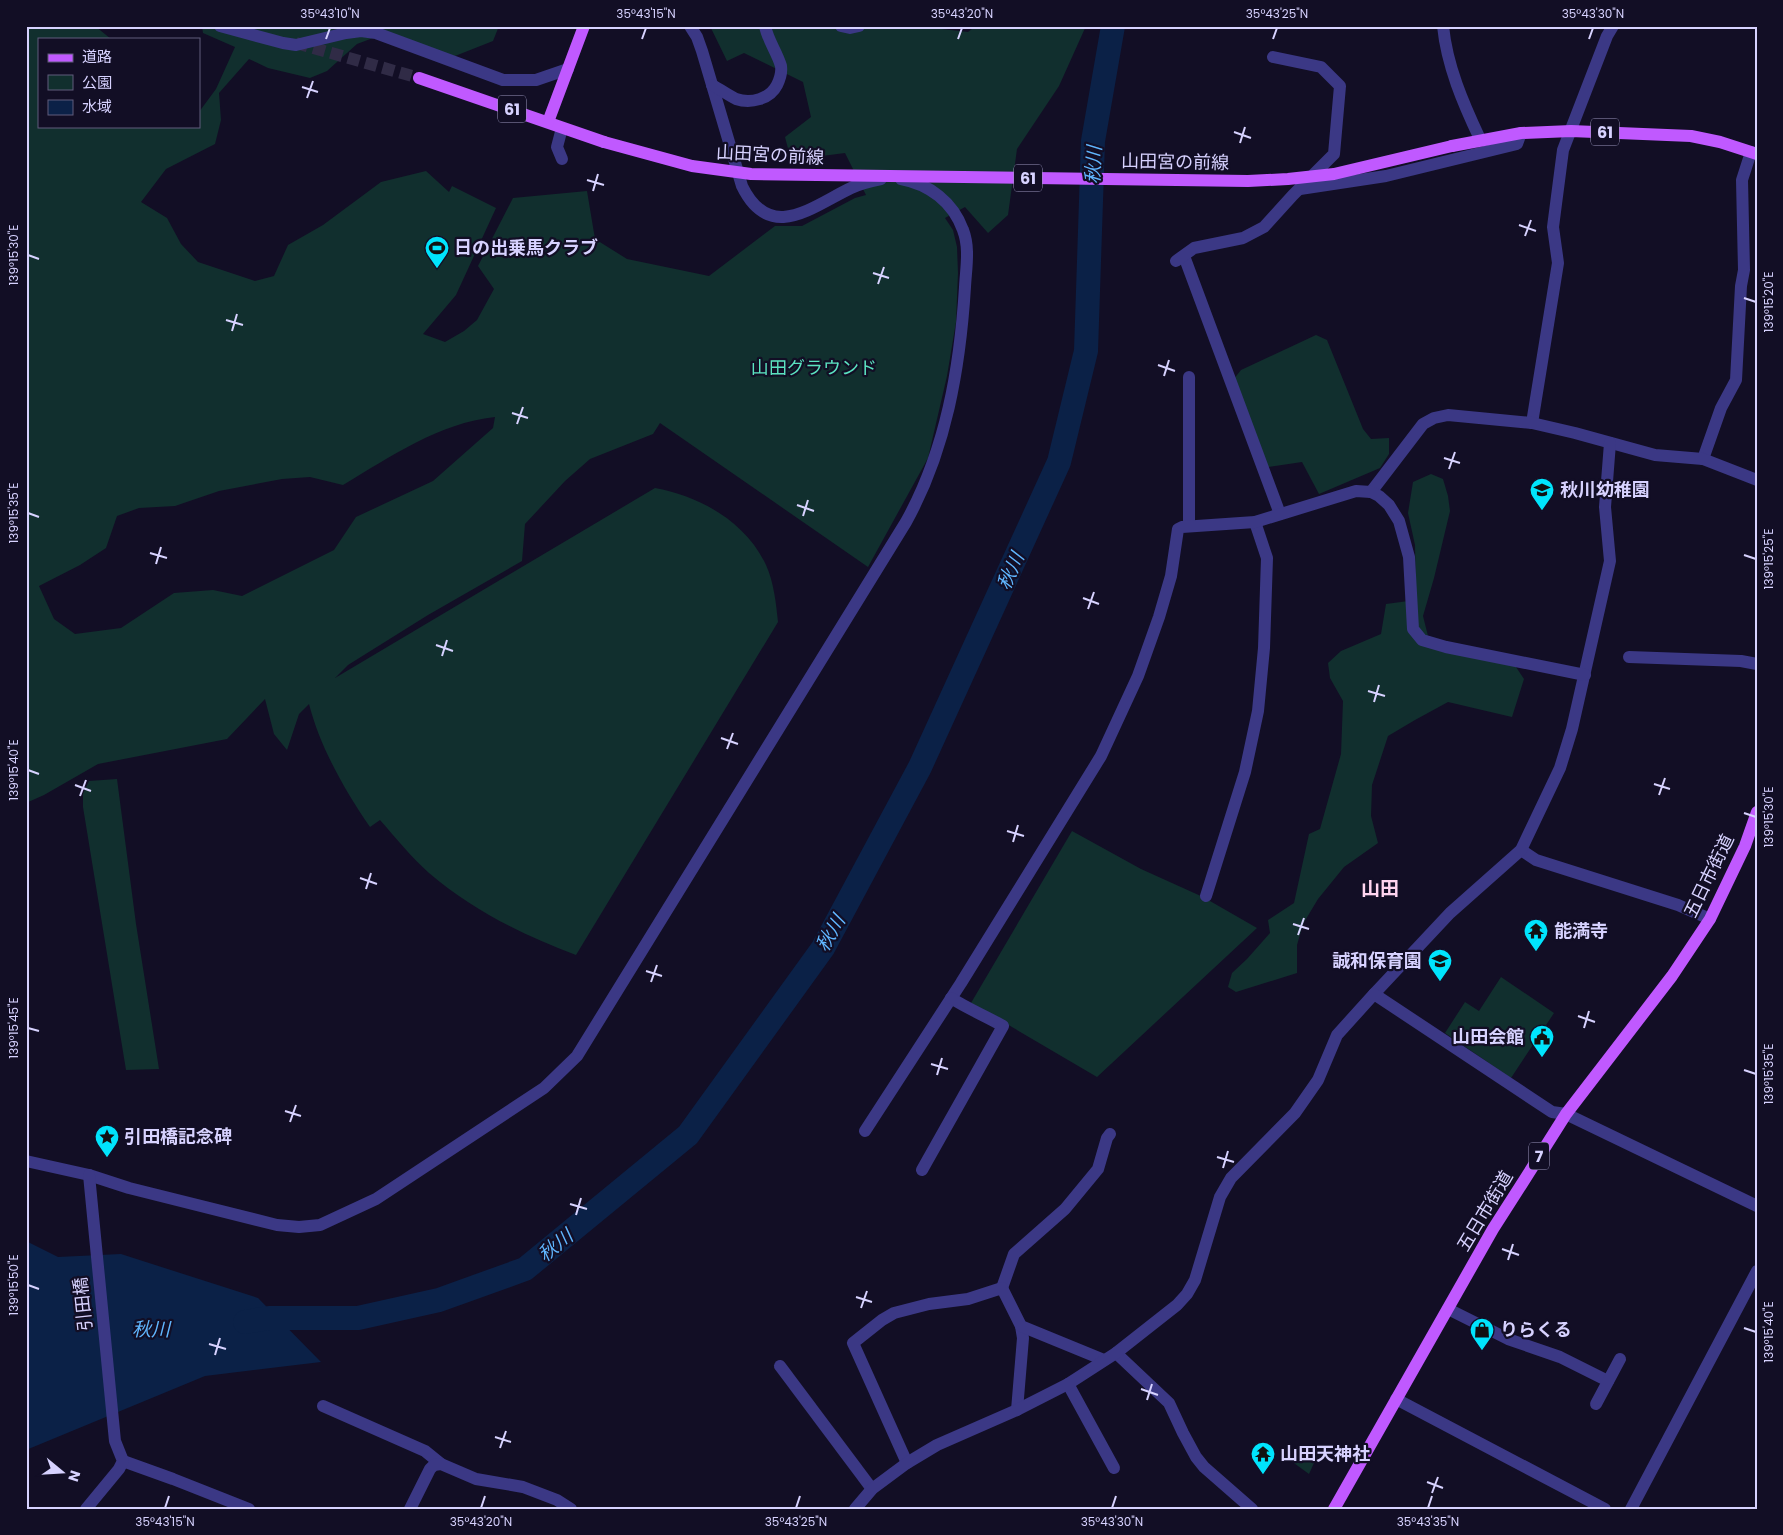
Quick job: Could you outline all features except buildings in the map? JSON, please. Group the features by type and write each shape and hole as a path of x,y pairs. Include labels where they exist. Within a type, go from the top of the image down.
{"main road":[{"name":"61","path":"548,122 584,26"},
{"name":"山田宮の前線","path":"419,78 604,142 692,166 750,174 1288,179 1334,174 1452,146 1521,133 1571,131 1691,136 1720,142 1754,153"},
{"name":"五日市街道","path":"1334,1509 1493,1229 1566,1114 1672,976 1710,919 1742,853 1757,812"}],"street":[{"path":"220,26 296,45 346,33 361,31 376,33 503,80 536,80 568,69"},
{"path":"26,1161 89,1181 129,1188 277,1225 291,1227 312,1226 333,1220 376,1199 544,1088 577,1056 590,1036 906,522 933,464 959,358 967,258 966,240 961,225 952,209 940,196 916,182 898,178 868,181 800,215 785,217 765,212 750,200 742,186 700,44 690,26"},
{"path":"712,85 737,99 755,101 764,98 774,91 780,78 781,68 766,33 765,26"},
{"path":"841,26 850,28 859,26"},
{"path":"1443,26 1445,43 1456,85 1480,140"},
{"path":"1532,423 1558,263 1553,227 1563,150 1607,36 1613,26"},
{"path":"1273,57 1321,67 1340,86 1334,154 1264,227 1243,238 1194,248 1180,258 1280,514"},
{"path":"562,128 557,147 562,160"},
{"path":"1300,189 1386,176 1474,155 1517,144 1521,133"},
{"path":"1703,459 1721,408 1736,380 1741,286 1744,270 1742,180 1754,153"},
{"path":"1189,377 1189,525"},
{"path":"1371,492 1423,424 1434,418 1448,415 1532,423 1610,442 1655,456 1703,459 1757,480"},
{"path":"856,1509 872,1489 907,1462 936,1445 1017,1410 1068,1384 1116,1353 1165,1316 1187,1294 1195,1280 1220,1197 1232,1178 1295,1113 1318,1080 1337,1034 1450,913 1521,850 1560,768 1572,729 1610,561 1606,507 1610,442"},
{"path":"865,1131 951,998 1101,756 1138,676 1159,617 1171,576 1178,529 1189,525 1254,522 1356,491 1371,492 1389,505 1400,521 1409,557 1413,629 1422,640 1446,647 1585,675"},
{"path":"1206,896 1245,772 1258,711 1264,648 1267,558 1254,522"},
{"path":"1629,657 1741,661 1757,664"},
{"path":"1521,850 1536,860 1678,905 1710,919"},
{"path":"1374,994 1552,1112 1566,1114 1757,1206"},
{"path":"922,1170 1003,1026 984,1015 967,1009 951,998"},
{"path":"1017,1410 1023,1338 1021,1326 1002,1288 1014,1254 1065,1209 1098,1168 1110,1134"},
{"name":"引田橋","path":"89,1181 115,1441 123,1461"},
{"path":"1631,1509 1757,1271"},
{"path":"907,1462 853,1344 882,1320 894,1313 929,1304 968,1299 1002,1288"},
{"path":"1448,1309 1508,1339 1560,1357 1608,1381"},
{"path":"1021,1326 1104,1360"},
{"path":"1116,1353 1169,1403 1196,1457 1204,1467 1252,1509"},
{"path":"1596,1404 1620,1359"},
{"path":"780,1366 872,1489"},
{"path":"1068,1384 1114,1468"},
{"path":"1396,1399 1605,1509"},
{"path":"323,1406 425,1451 441,1464 476,1479 523,1487 557,1500 571,1509"},
{"path":"86,1509 119,1469 123,1461 173,1478 249,1509"},
{"path":"410,1509 430,1469 434,1465 441,1464"}],"green space":[{"name":"山田グラウンド","path":"26,26 95,26 110,38 38,38 38,128 200,128 200,111 216,89 235,47 203,33 202,26 499,26 493,41 455,56 373,38 357,44 327,71 310,78 268,68 249,59 219,93 221,120 215,144 166,169 141,202 167,218 181,244 198,262 255,281 274,276 288,245 323,225 381,182 426,171 449,192 452,186 496,208 456,295 423,334 445,342 464,331 477,320 494,289 478,266 513,198 587,191 595,239 627,259 709,276 775,226 802,226 855,198 866,195 845,153 791,160 785,137 811,117 803,82 744,53 727,61 710,26 942,26 942,29 968,32 976,26 1086,26 1059,86 1017,149 1008,215 988,233 965,207 945,218 953,230 957,247 958,273 956,322 947,376 928,458 868,567 660,423 653,434 590,459 565,481 525,524 522,561 428,615 348,665 335,678 655,488 689,497 705,505 720,513 747,536 769,572 778,622 576,955 537,939 480,910 429,873 380,820 370,827 351,799 334,768 309,704 299,714 287,750 274,734 265,699 227,739 98,764 44,795 26,803","holes":["495,417 493,428 433,481 356,517 334,550 242,596 213,590 174,593 121,628 75,634 54,619 39,586 80,565 106,548 117,516 139,508 175,506 219,491 282,479 310,477 343,485 397,453 435,434 474,420"]},
{"path":"1316,335 1327,340 1363,429 1371,439 1389,438 1389,454 1380,468 1319,494 1302,462 1268,467 1233,380 1241,370"},
{"path":"1431,474 1443,479 1450,511 1423,616 1428,636 1514,664 1524,679 1512,717 1448,702 1388,736 1372,785 1371,816 1378,843 1344,867 1318,899 1303,924 1297,945 1297,973 1236,992 1228,987 1232,973 1270,933 1268,920 1294,903 1309,834 1320,829 1341,754 1343,701 1330,678 1328,663 1341,651 1381,634 1386,604 1416,600 1415,545 1408,513 1413,482"},
{"path":"117,779 136,924 159,1069 126,1070 83,807 83,794 89,781"},
{"path":"1072,831 1141,869 1203,897 1257,928 1097,1077 971,1003"},
{"path":"1501,977 1554,1013 1511,1078 1445,1033 1465,1002 1479,1011"},
{"path":"1290,1452 1314,1463 1309,1474 1287,1458"}],"water":[{"path":"26,1241 58,1257 121,1254 258,1298 321,1362 205,1376 26,1450"}],"waterway":[{"name":"秋川","path":"245,1322 269,1318 358,1318 439,1300 525,1269 688,1135 823,948 920,767 1059,462 1086,351 1093,141 1113,26"}],"tunnel":[{"path":"296,43 419,78"}],"place":[{"name":"日の出乗馬クラブ","path":"437,269"},
{"name":"秋川幼稚園","path":"1542,511"},
{"name":"能満寺","path":"1536,952"},
{"name":"誠和保育園","path":"1440,982"},
{"name":"山田会館","path":"1542,1058"},
{"name":"引田橋記念碑","path":"107,1158"},
{"name":"りらくる","path":"1482,1351"},
{"name":"山田天神社","path":"1263,1475"}],"district":[{"name":"山田","path":"1380,888"}]}
